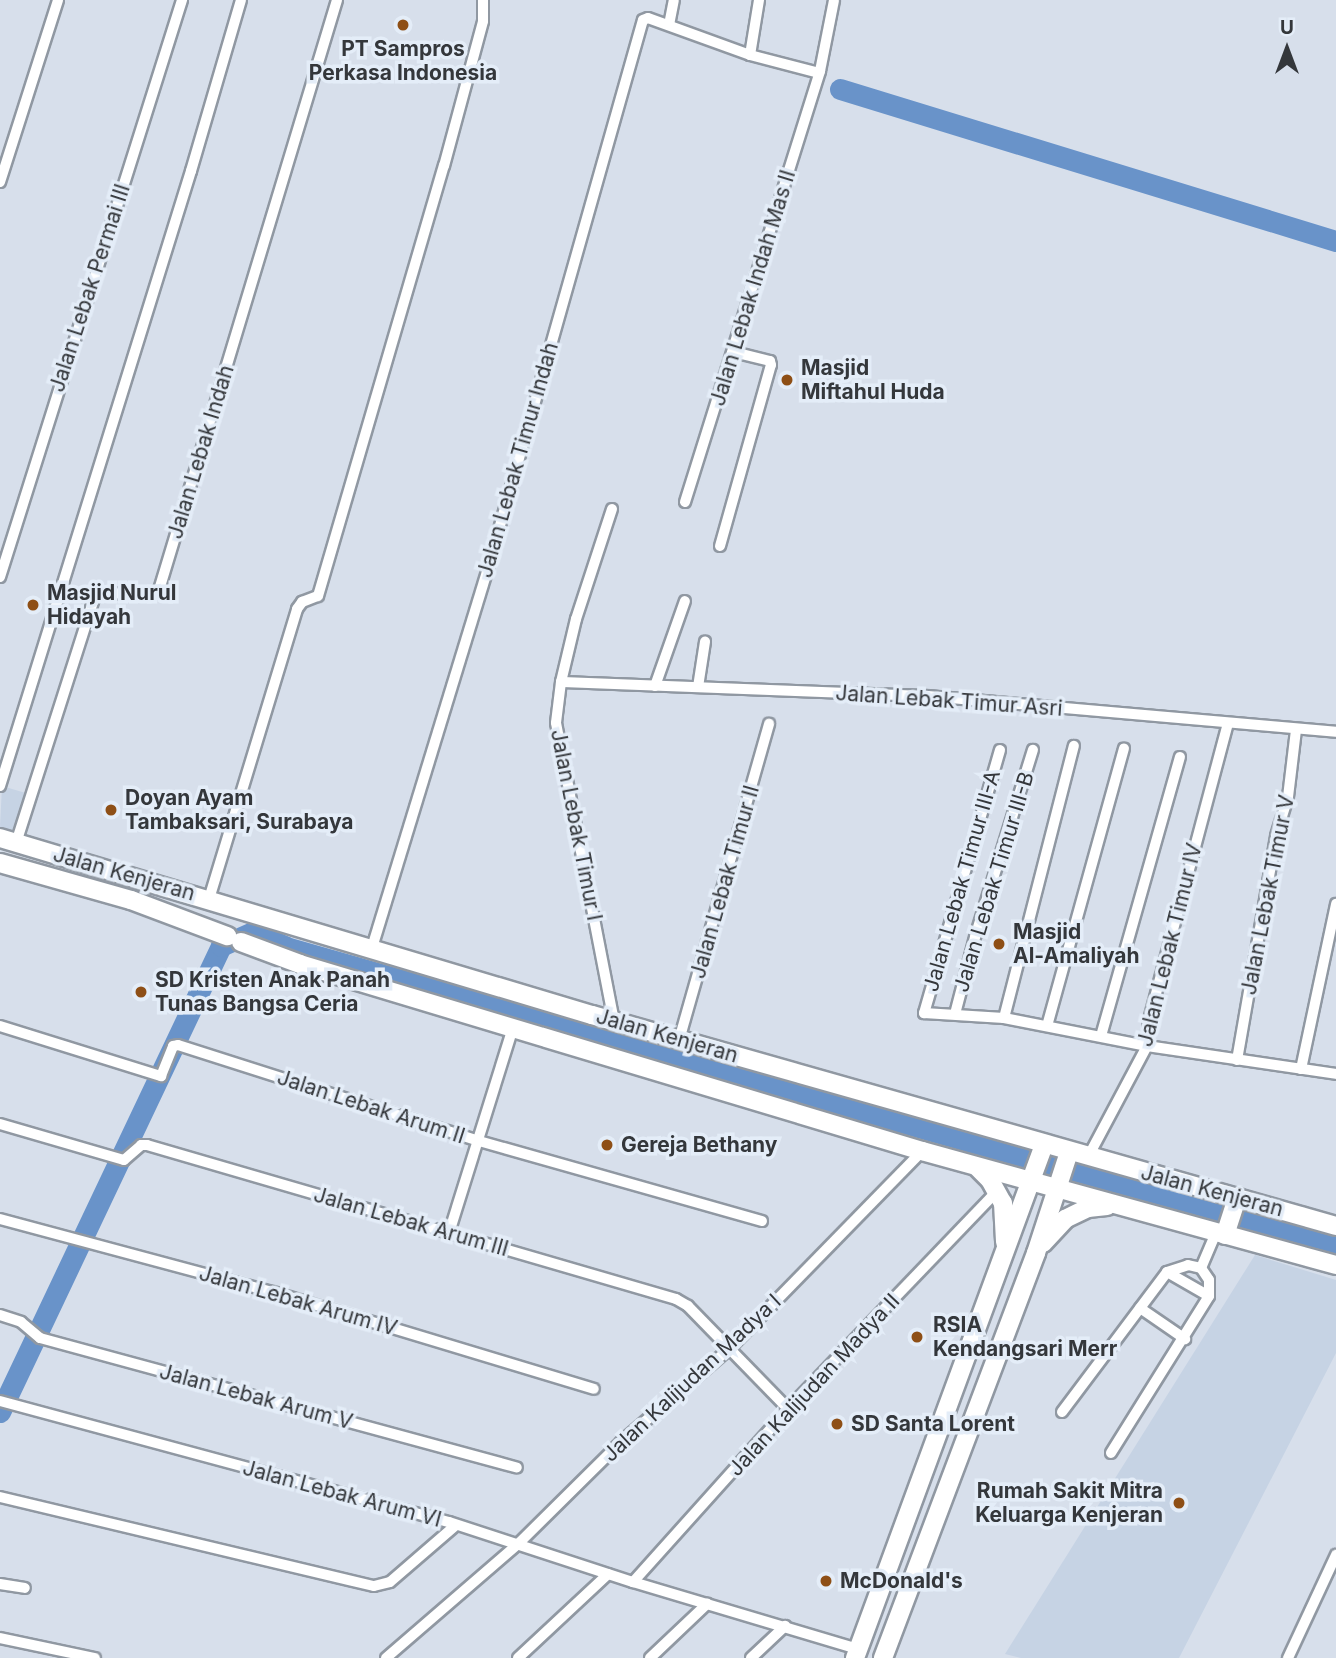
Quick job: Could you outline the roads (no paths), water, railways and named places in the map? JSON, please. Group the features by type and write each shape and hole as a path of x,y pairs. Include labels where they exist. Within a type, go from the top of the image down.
{"main road":[{"name":"Jalan Kenjeran","path":"8,841 209,899 371,951 1043,1148 1088,1157 1236,1202 1336,1226"},
{"name":"Jalan Kenjeran","path":"0,863 131,900 300,964 977,1167 1059,1184 1117,1205 1336,1265"},
{"path":"857,1654 1043,1148"},
{"path":"883,1657 1036,1253 1068,1155"},
{"path":"977,1167 997,1191 1005,1217 1005,1256"},
{"path":"1223,1232 1236,1202"},
{"path":"1036,1253 1065,1219 1088,1208 1117,1205"},
{"path":"869,1625 877,1636 890,1634"},
{"path":"857,1654 876,1647 883,1657"}],"street":[{"path":"0,182 58,0"},
{"name":"Jalan Lebak Permai III","path":"0,577 182,0"},
{"path":"0,786 191,172 241,0"},
{"name":"Jalan Lebak Indah","path":"8,841 96,593 154,594 159,590 337,0"},
{"path":"209,899 293,622 302,602 318,596 444,166 483,21 483,0"},
{"path":"674,0 669,25 750,55 819,73"},
{"path":"750,55 759,0"},
{"name":"Jalan Lebak Indah Mas II","path":"685,502 819,73 834,0"},
{"name":"Jalan Lebak Timur Indah","path":"371,951 488,568 643,20 648,18 669,25"},
{"path":"720,546 771,365 770,361 734,352"},
{"name":"Jalan Lebak Timur I","path":"611,509 576,619 561,682 556,728 614,1021"},
{"path":"655,686 685,601"},
{"path":"698,687 705,642"},
{"name":"Jalan Lebak Timur Asri","path":"561,682 927,696 1336,732"},
{"name":"Jalan Lebak Timur II","path":"680,1040 769,724"},
{"name":"Jalan Lebak Timur IV","path":"1088,1157 1147,1046 1149,1020 1228,724"},
{"name":"Jalan Lebak Timur V","path":"1237,1060 1276,836 1288,797 1296,730"},
{"path":"1004,1018 1074,747"},
{"path":"1048,1026 1124,749"},
{"name":"Jalan Lebak Timur III-A","path":"956,1014 924,1013 1000,750"},
{"name":"Jalan Lebak Timur III-B","path":"956,1014 978,926 1033,750"},
{"path":"1101,1036 1180,757"},
{"path":"1301,1069 1336,904"},
{"path":"956,1014 1004,1018 1147,1046 1336,1074"},
{"name":"Jalan Lebak Arum II","path":"0,1026 159,1075 173,1046 178,1045 479,1141 762,1221"},
{"path":"449,1233 513,1028"},
{"name":"Jalan Lebak Arum III","path":"0,1124 120,1159 144,1144 681,1301 788,1409"},
{"name":"Jalan Kalijudan Madya I","path":"386,1658 518,1544 621,1442 729,1349 922,1151"},
{"name":"Jalan Kalijudan Madya II","path":"634,1582 788,1409 997,1191"},
{"name":"Jalan Lebak Arum IV","path":"0,1219 273,1293 594,1389"},
{"path":"1201,1268 1223,1232"},
{"path":"1062,1412 1167,1272 1188,1265 1201,1268 1209,1280 1209,1296 1185,1339 1111,1453"},
{"path":"1167,1272 1209,1296"},
{"path":"1140,1308 1185,1339"},
{"name":"Jalan Lebak Arum V","path":"0,1315 21,1322 38,1336 517,1468"},
{"name":"Jalan Lebak Arum VI","path":"5,1403 456,1525"},
{"name":"Jalan Lebak Arum VI","path":"0,1497 374,1586 390,1581 456,1525"},
{"path":"456,1525 634,1582 785,1626 857,1654"},
{"path":"1288,1658 1336,1555"},
{"path":"517,1658 608,1574"},
{"path":"0,1584 25,1588"},
{"path":"650,1658 707,1604"},
{"path":"751,1658 785,1626"},
{"path":"0,1638 95,1658"}],"waterway":[{"path":"840,89 1336,241"},
{"path":"0,1412 221,946 253,932 286,947 1336,1246"}],"place":[{"name":"PT Sampros Perkasa Indonesia","path":"403,25"},
{"name":"Masjid Miftahul Huda","path":"787,380"},
{"name":"Masjid Nurul Hidayah","path":"33,605"},
{"name":"Doyan Ayam Tambaksari, Surabaya","path":"111,810"},
{"name":"Masjid Al-Amaliyah","path":"999,944"},
{"name":"SD Kristen Anak Panah Tunas Bangsa Ceria","path":"141,992"},
{"name":"Gereja Bethany","path":"607,1145"},
{"name":"RSIA Kendangsari Merr","path":"917,1337"},
{"name":"SD Santa Lorent","path":"837,1424"},
{"name":"Rumah Sakit Mitra Keluarga Kenjeran","path":"1179,1503"},
{"name":"McDonald's","path":"826,1581"}]}
